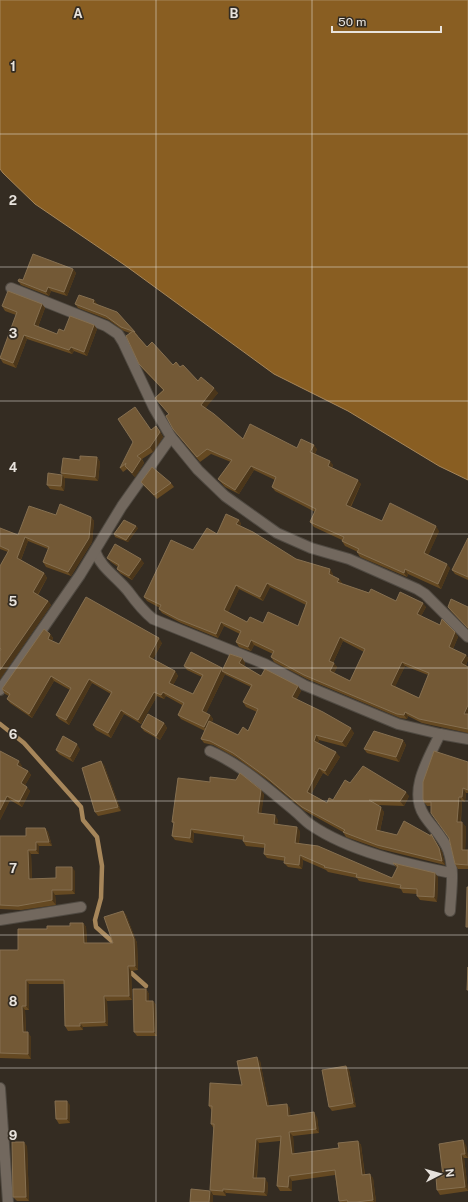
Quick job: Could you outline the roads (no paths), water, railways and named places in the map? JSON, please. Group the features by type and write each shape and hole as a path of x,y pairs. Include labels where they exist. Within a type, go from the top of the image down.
{"street":[{"path":"11,288 96,321 112,329 118,334 154,408 171,437 198,470 224,496 277,533 311,548 349,559 417,589 425,594 468,637"},
{"path":"0,690 95,550 122,506 171,437"},
{"path":"95,550 103,565 128,591 144,612 153,619 265,664 304,685 398,724 468,739"},
{"path":"440,734 425,767 418,794 423,814 448,849 451,873 450,911"},
{"path":"210,751 228,758 243,768 310,824 331,837 348,845 408,864 451,873"},
{"path":"0,920 81,907"},
{"path":"0,1088 8,1202"}],"waterway":[{"path":"0,724 24,743 81,807 83,820 97,837 102,866 101,898 95,920 96,927 114,943"},
{"path":"128,970 146,986"}]}
